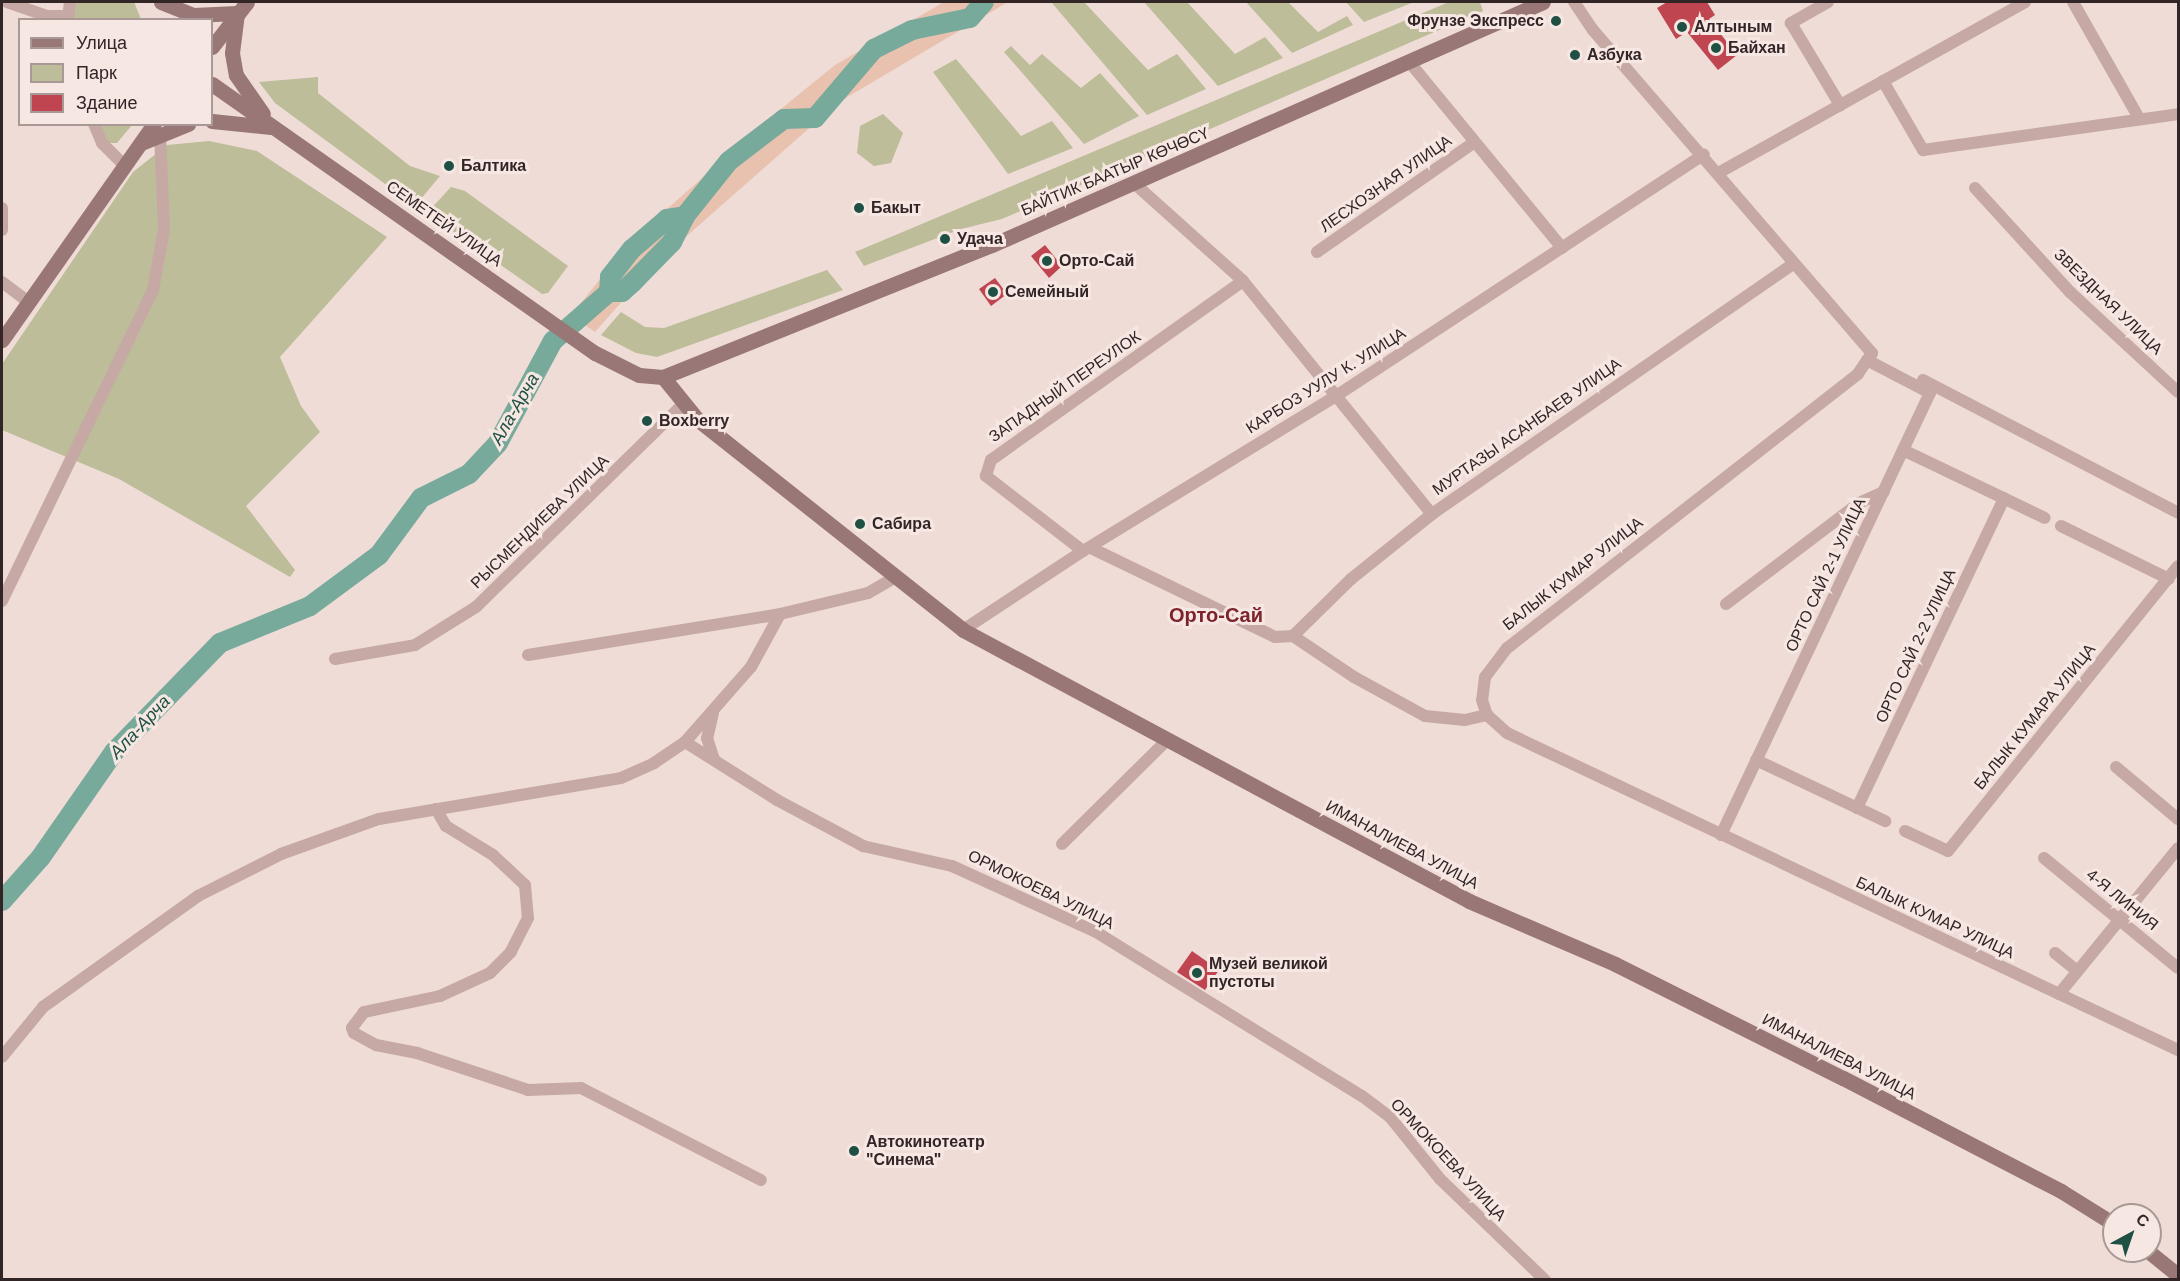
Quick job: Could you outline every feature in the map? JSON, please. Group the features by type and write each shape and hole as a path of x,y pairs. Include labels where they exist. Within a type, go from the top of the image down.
{"main road":[{"path":"160,2 193,15 242,8"},
{"path":"160,2 167,18"},
{"name":"БАЙТИК БААТЫР КӨЧӨСҮ","path":"663,377 1135,184 1411,64 1543,2"},
{"path":"213,46 242,8"},
{"path":"242,8 232,52 236,75 274,128"},
{"name":"СЕМЕТЕЙ УЛИЦА","path":"213,85 595,353 639,375 663,377"},
{"path":"213,121 274,128"},
{"path":"2,340 141,143 157,129 176,126"},
{"name":"ИМАНАЛИЕВА УЛИЦА","path":"663,377 683,404 713,431 894,578 963,630 1059,686 1168,739 1469,902 1615,964 1843,1078 2061,1191 2102,1217"},
{"path":"2162,1262 2178,1275"}],"street":[{"path":"2,6 7,2 47,16 68,18 70,2"},
{"path":"1574,2 1593,30 1720,172 1870,356 2178,513"},
{"path":"1828,2 1791,23 1840,105"},
{"path":"1720,172 2025,2"},
{"path":"2073,2 2139,118"},
{"name":"ЛЕСХОЗНАЯ УЛИЦА","path":"1411,64 1473,143 1562,248"},
{"path":"1883,81 1923,150 2178,114"},
{"path":"95,126 102,143 124,165"},
{"path":"2,602 153,290 164,229 157,129"},
{"name":"ЛЕСХОЗНАЯ УЛИЦА","path":"1317,252 1473,143"},
{"name":"КАРБОЗ УУЛУ К. УЛИЦА","path":"963,630 1087,549 1336,396 1704,154"},
{"path":"1135,184 1243,281 1432,514"},
{"name":"ЗВЕЗДНАЯ УЛИЦА","path":"1975,188 2070,292 2176,384"},
{"path":"2,208 2,230"},
{"name":"МУРТАЗЫ АСАНБАЕВ УЛИЦА","path":"1293,636 1351,579 1432,514 1793,264"},
{"name":"ЗАПАДНЫЙ ПЕРЕУЛОК","path":"1087,549 987,476 991,460 1243,281"},
{"path":"2,282 27,302"},
{"name":"ОРТО САЙ 2-1 УЛИЦА","path":"1721,835 1930,392 1870,356"},
{"name":"БАЛЫК КУМАР УЛИЦА","path":"1870,356 1858,374 1507,648 1485,677 1482,700 1487,715 1507,734 2178,1050"},
{"name":"РЫСМЕНДИЕВА УЛИЦА","path":"335,658 415,645 476,607 683,404"},
{"path":"1903,450 2045,518"},
{"path":"1726,604 1859,503 1884,492"},
{"name":"ОРТО САЙ 2-2 УЛИЦА","path":"1857,808 2004,498"},
{"path":"2061,526 2169,579"},
{"path":"1087,549 1275,637 1293,636 1354,677 1425,716 1465,720 1487,715"},
{"name":"БАЛЫК КУМАРА УЛИЦА","path":"1905,831 1948,851 2178,566"},
{"path":"528,655 780,614 868,593 894,578"},
{"path":"2,1057 43,1006 198,896 328,835 436,810 621,778 685,742 751,667 780,614"},
{"path":"714,709 707,738 714,759"},
{"path":"1062,844 1168,739"},
{"name":"ОРМОКОЕВА УЛИЦА","path":"685,742 777,801 862,846 952,866 1096,932 1362,1096 1390,1117 1440,1179 1545,1280"},
{"path":"1756,760 1885,821"},
{"path":"2116,767 2178,819"},
{"path":"436,810 446,826 493,855 525,885 528,918 511,952 490,973 440,996 364,1012 352,1028 354,1033 376,1045 417,1053 528,1090 581,1088 761,1180"},
{"path":"2059,994 2178,848"},
{"name":"4-Я ЛИНИЯ","path":"2044,858 2178,968"},
{"path":"2055,953 2077,971"}],"green space":[{"path":"75,2 134,2 141,18 73,18"},
{"path":"1084,2 1148,70 1177,54 1206,89 1147,115 1052,3"},
{"path":"1144,2 1187,2 1235,54 1265,37 1283,58 1218,86"},
{"path":"1246,2 1288,2 1318,32 1347,16 1353,25 1292,53"},
{"path":"1346,2 1414,2 1364,22"},
{"path":"1449,2 1480,2 1483,11 1002,219 961,229 864,266 855,252"},
{"path":"1011,46 1030,65 1042,54 1081,88 1100,73 1139,116 1084,144 1004,52"},
{"path":"956,59 1021,136 1052,121 1073,148 1008,174 933,72"},
{"path":"318,77 318,93 410,166 440,176 415,206 275,103 259,82"},
{"path":"883,114 903,133 891,163 874,166 857,153 860,126"},
{"path":"100,126 131,126 117,143 109,143"},
{"path":"209,141 257,151 387,237 280,357 301,406 320,432 246,506 295,570 290,577 119,479 2,430 2,364 133,172 167,145"},
{"path":"451,187 465,191 568,266 548,293 542,294 427,213"},
{"path":"827,270 843,290 657,357 636,353 601,335 621,312 645,327 664,328"}],"sand":[{"path":"944,2 1008,2 839,102 655,264 595,332 571,315 632,240 771,117 835,65"}],"building":[{"path":"1667,2 1707,2 1715,15 1709,19 1737,55 1718,70 1687,32 1676,39 1657,8"},
{"name":"Орто-Сай","path":"1045,245 1062,266 1049,278 1031,256"},
{"name":"Семейный","path":"995,278 1007,294 991,306 979,289"},
{"name":"Музей великой пустоты","path":"1192,951 1219,970 1205,990 1177,972"}],"waterway":[{"name":"Ала-Арча","path":"2,901 41,857 114,752 220,643 310,606 379,555 421,498 469,474 498,443 553,341 609,292 610,277 632,249 667,219 685,216 729,161 784,119 815,118 874,49 912,30 970,18 984,2"},
{"path":"609,292 622,292 633,282 672,242 685,216"}],"place":[{"name":"Фрунзе Экспресс","path":"1556,21"},
{"name":"Алтыным","path":"1682,27"},
{"name":"Байхан","path":"1716,48"},
{"name":"Азбука","path":"1575,55"},
{"name":"Балтика","path":"449,166"},
{"name":"Бакыт","path":"859,208"},
{"name":"Удача","path":"945,239"},
{"name":"Орто-Сай","path":"1047,261"},
{"name":"Семейный","path":"993,292"},
{"name":"Boxberry","path":"647,421"},
{"name":"Сабира","path":"860,524"},
{"name":"Музей великой пустоты","path":"1197,973"},
{"name":"Автокинотеатр \"Синема\"","path":"854,1151"}],"district":[{"name":"Орто-Сай","path":"1216,615"}]}
